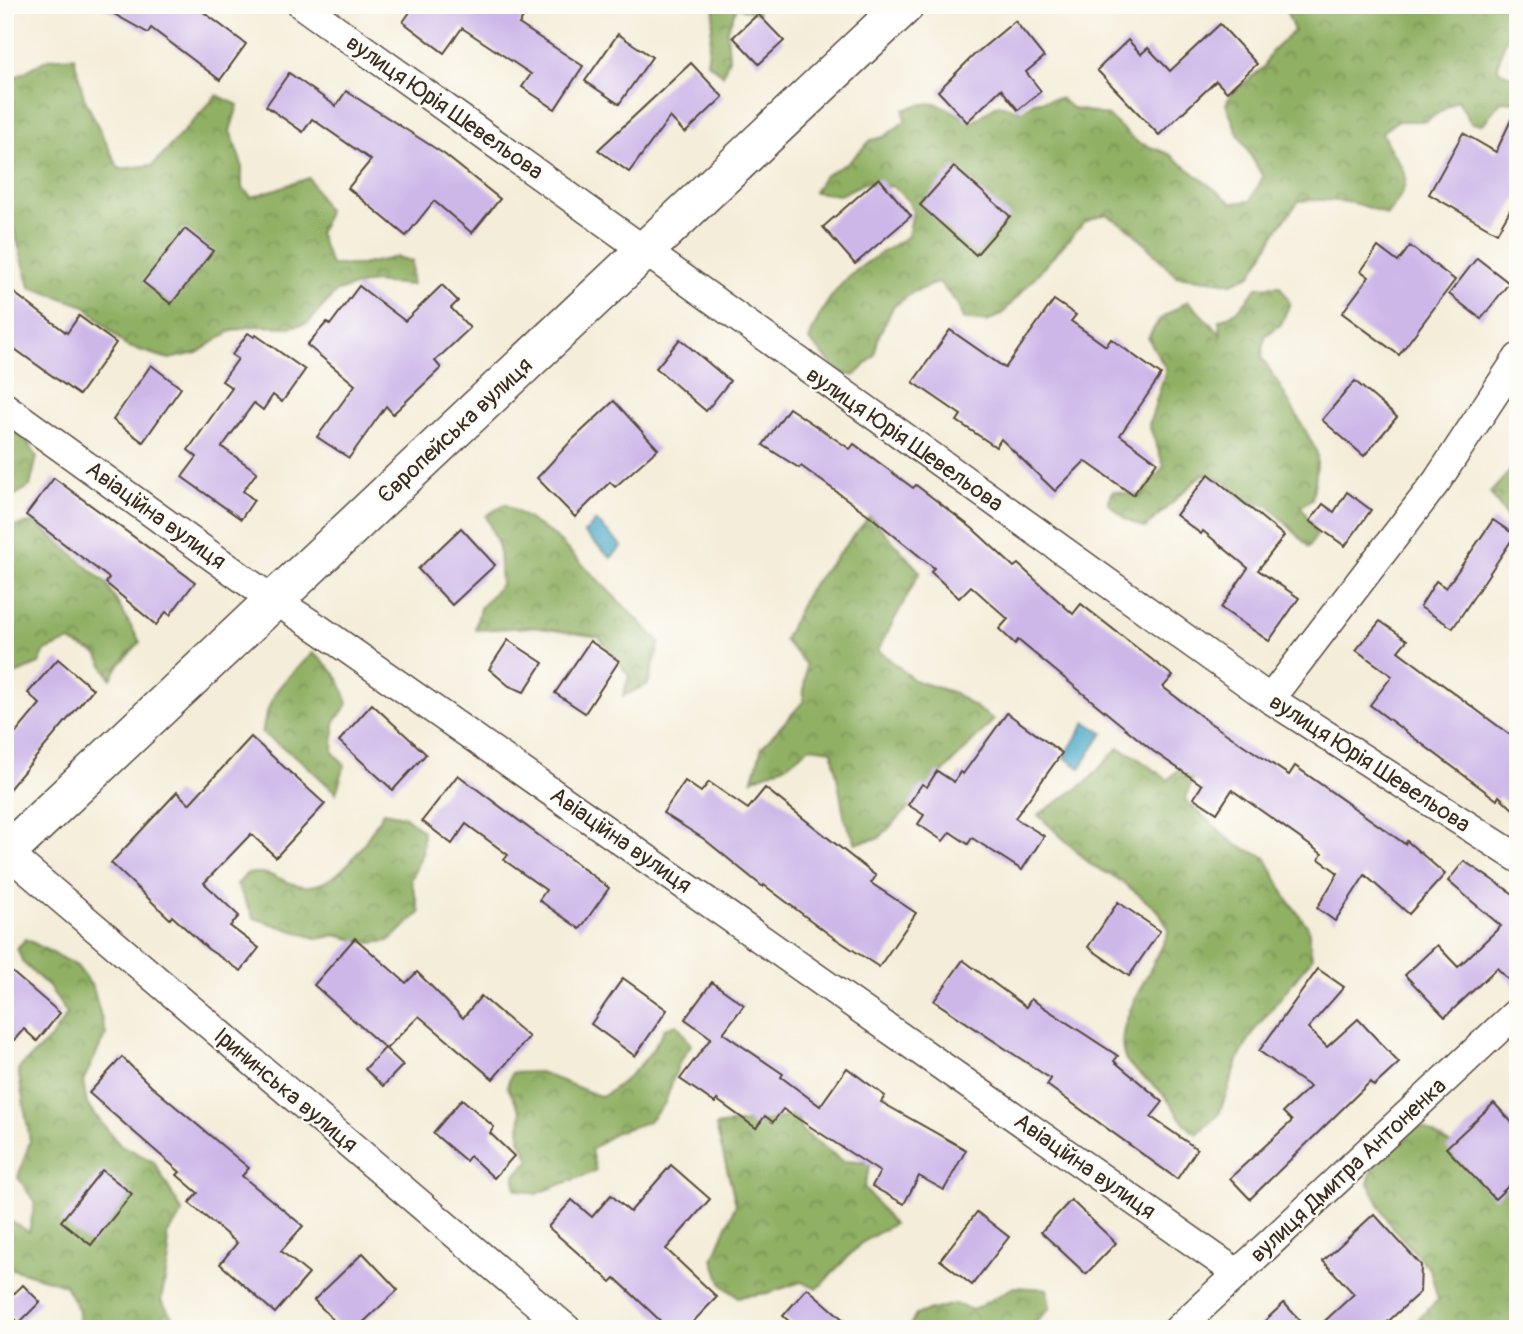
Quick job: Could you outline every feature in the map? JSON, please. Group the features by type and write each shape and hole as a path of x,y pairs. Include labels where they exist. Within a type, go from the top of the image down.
{"main road":[{"name":"Європейська вулиця","path":"6,853 905,5"}],"street":[{"name":"вулиця Юрія Шевельова","path":"302,5 1270,699 1518,858"},
{"path":"1270,699 1437,481 1518,358"},
{"name":"Авіаційна вулиця","path":"5,407 274,600 1237,1273"},
{"name":"Ірининська вулиця","path":"6,853 567,1329"},
{"name":"вулиця Дмитра Антоненка","path":"1178,1329 1518,1011"}],"green space":[{"path":"715,5 758,5 758,14 737,7 727,30 729,58 723,75 707,62"},
{"path":"1284,5 1503,5 1513,15 1498,70 1510,76 1518,75 1518,102 1501,101 1483,124 1471,123 1458,100 1426,121 1397,121 1382,132 1404,172 1405,180 1404,189 1387,215 1365,206 1344,202 1299,201 1279,227 1251,275 1232,283 1176,276 1131,230 1106,214 1084,222 1003,313 987,322 963,319 957,303 939,282 913,292 893,307 879,335 874,356 854,376 839,372 809,340 826,304 848,278 908,236 913,212 908,201 894,187 864,183 840,195 814,192 824,176 849,162 871,140 884,137 905,121 904,110 915,106 932,103 940,105 971,123 998,104 1022,111 1034,102 1060,98 1072,108 1108,116 1137,142 1169,154 1232,203 1250,201 1263,177 1238,134 1226,104 1231,94 1264,67 1271,52 1294,31"},
{"path":"74,57 84,98 119,169 153,165 217,95 238,105 230,131 242,165 242,188 252,197 309,178 328,212 319,234 331,265 361,265 397,257 412,261 412,285 372,282 337,291 308,323 290,327 251,326 229,332 197,353 169,359 126,346 85,306 30,287 14,230 5,224 5,83 48,59"},
{"path":"1280,286 1290,303 1281,324 1265,336 1262,358 1317,454 1312,499 1301,506 1317,535 1309,547 1269,506 1243,500 1226,482 1203,474 1145,528 1126,519 1108,503 1113,491 1140,496 1164,466 1149,425 1166,369 1148,338 1159,320 1188,301 1221,335 1219,320 1236,311 1257,287"},
{"path":"7,426 27,441 37,457 30,486 5,501"},
{"path":"1518,462 1518,628 1509,609 1512,574 1510,521 1490,493"},
{"path":"505,504 553,535 660,642 648,684 623,696 629,676 599,637 533,627 475,630 480,608 501,585 499,547 486,516"},
{"path":"870,516 920,572 878,650 914,680 954,693 994,720 879,838 856,843 845,820 832,750 810,747 787,765 753,779 762,747 803,702 806,664 784,640 809,589"},
{"path":"35,522 106,583 140,642 118,666 111,679 97,654 69,641 45,651 39,664 5,678 5,528"},
{"path":"313,653 336,676 347,705 334,723 333,752 345,765 336,793 303,762 262,733 273,696"},
{"path":"1118,748 1133,755 1168,780 1195,753 1197,768 1185,800 1236,845 1265,857 1286,897 1308,927 1312,958 1254,1031 1239,1058 1219,1114 1197,1134 1186,1125 1167,1098 1129,1065 1122,1046 1129,1012 1169,929 1159,912 1115,877 1091,865 1038,815 1088,781"},
{"path":"383,812 404,816 423,831 422,854 411,880 420,913 389,941 369,943 335,935 318,939 254,918 237,885 246,874 267,874 297,885 312,886 325,882 338,873 360,850"},
{"path":"26,939 77,966 93,988 106,1034 83,1081 87,1105 119,1144 154,1162 183,1213 167,1235 169,1258 161,1301 181,1329 77,1329 79,1311 65,1285 5,1267 5,1217 29,1232 35,1203 18,1177 30,1141 18,1069 50,1039 67,1014 49,987 23,963 17,948"},
{"path":"677,1024 691,1045 678,1065 665,1103 648,1122 616,1132 591,1150 596,1171 536,1194 516,1189 515,1175 530,1160 520,1139 521,1112 507,1086 512,1073 539,1072 602,1097 638,1067 665,1028"},
{"path":"796,1114 802,1131 843,1161 871,1163 864,1187 893,1224 860,1244 818,1288 801,1282 768,1293 738,1297 722,1285 713,1259 736,1204 716,1126"},
{"path":"1405,1127 1424,1128 1518,1185 1518,1329 1408,1329 1438,1300 1430,1269 1390,1225 1368,1183 1376,1156"},
{"path":"1014,1287 1047,1289 1050,1308 1029,1329 908,1329 916,1314 954,1304 973,1310"}],"water":[{"path":"596,521 622,546 611,558 584,533"},
{"path":"1086,722 1103,733 1080,768 1064,757"}],"building":[{"path":"98,5 194,5 246,44 220,80 151,28 148,33"},
{"path":"415,5 532,5 519,24 583,66 555,109 522,87 531,74 462,28 444,53 403,22"},
{"path":"758,14 784,41 759,64 733,37"},
{"path":"1015,21 1044,57 1026,72 1041,91 1018,110 1001,89 967,122 938,91 974,55"},
{"path":"1220,24 1257,64 1227,92 1216,81 1159,135 1097,70 1128,40 1141,54 1148,48 1170,71"},
{"path":"618,34 652,57 619,104 585,81"},
{"path":"691,63 723,97 685,133 670,117 629,172 598,150"},
{"path":"289,73 336,106 346,91 444,154 500,199 472,233 434,201 406,236 348,188 371,160 312,119 303,132 266,106"},
{"path":"1518,105 1518,196 1497,233 1429,194 1463,133 1496,152"},
{"path":"954,167 1010,216 976,255 920,205"},
{"path":"879,178 911,216 855,264 823,227"},
{"path":"185,229 213,251 171,304 143,282"},
{"path":"1410,246 1455,280 1399,355 1342,313 1369,277 1361,271 1378,247 1398,262"},
{"path":"1477,258 1509,283 1481,319 1449,294"},
{"path":"442,285 458,301 451,308 470,328 435,361 441,368 393,414 386,406 349,458 317,437 355,385 307,345 327,322 330,325 359,286 405,321"},
{"path":"5,286 67,333 79,316 116,343 79,395 5,342"},
{"path":"1054,300 1076,315 1071,321 1106,346 1111,339 1161,375 1120,435 1157,462 1133,495 1085,461 1055,491 1001,439 996,447 957,421 961,415 913,382 950,330 1005,368"},
{"path":"248,333 254,337 256,335 305,370 282,402 273,395 263,410 254,403 222,447 257,472 243,491 254,500 241,519 182,477 197,457 188,450 232,388 222,381 238,359 232,355"},
{"path":"680,339 730,381 706,411 656,368"},
{"path":"151,365 181,388 143,442 113,420"},
{"path":"1355,381 1397,417 1364,456 1322,420"},
{"path":"614,401 658,449 615,487 610,482 575,517 537,478 571,441"},
{"path":"789,408 850,449 854,444 913,488 916,485 972,528 1014,567 1018,564 1073,614 1081,604 1173,676 1163,687 1210,723 1289,775 1295,766 1405,844 1407,841 1445,874 1409,914 1365,875 1335,921 1317,908 1338,873 1319,859 1322,854 1232,790 1217,813 1194,798 1202,785 1153,751 1018,640 1015,644 999,629 1008,619 971,586 959,598 931,572 934,568 870,516 801,466 799,468 763,445"},
{"path":"1209,474 1284,536 1258,570 1299,598 1269,641 1221,608 1248,568 1203,531 1201,534 1176,515"},
{"path":"54,478 195,582 170,615 166,612 156,625 106,583 109,578 26,515"},
{"path":"1347,492 1371,510 1345,546 1310,521 1323,504 1334,512"},
{"path":"1493,520 1515,535 1453,628 1420,607 1436,581 1446,588"},
{"path":"461,528 495,565 452,605 418,569"},
{"path":"1380,621 1407,640 1398,651 1518,741 1518,814 1499,796 1497,800 1370,705 1392,676 1356,650"},
{"path":"508,640 543,663 524,692 509,686 489,669"},
{"path":"590,641 619,661 585,713 555,693"},
{"path":"58,659 93,689 5,794 5,746 40,704 28,693"},
{"path":"372,704 426,754 393,790 339,741"},
{"path":"1007,713 1062,753 1015,818 1044,836 1022,870 972,838 968,844 950,832 943,841 918,824 924,815 908,805 922,784 927,787 937,771 954,782 960,772 963,774"},
{"path":"251,737 325,804 276,857 251,834 204,883 239,916 230,926 259,948 241,971 208,949 172,916 170,919 111,863 177,792 189,804"},
{"path":"458,775 609,888 580,929 539,900 546,890 504,860 508,855 466,824 452,844 422,821"},
{"path":"685,781 701,792 709,782 748,809 765,788 876,876 871,883 916,913 879,967 830,935 764,885 763,887 704,839 663,813"},
{"path":"1464,861 1518,897 1518,990 1497,968 1445,1017 1405,975 1437,945 1458,967 1501,926 1448,881"},
{"path":"1118,902 1160,931 1129,976 1088,947"},
{"path":"355,938 406,983 417,972 463,1018 481,996 529,1037 493,1079 419,1016 386,1049 403,1065 383,1086 365,1069 385,1048 314,985"},
{"path":"963,960 1026,1007 1031,999 1118,1056 1114,1061 1163,1102 1151,1117 1197,1149 1177,1179 1047,1085 1051,1079 934,1001"},
{"path":"5,966 60,1013 37,1041 24,1029 5,1050"},
{"path":"1318,969 1344,987 1308,1028 1327,1047 1358,1019 1399,1063 1374,1086 1370,1082 1250,1199 1230,1178 1292,1121 1283,1112 1310,1087 1259,1051"},
{"path":"623,978 667,1010 635,1056 591,1024"},
{"path":"712,982 744,1005 723,1033 783,1074 781,1077 820,1106 847,1068 885,1096 881,1102 966,1150 944,1190 919,1176 904,1204 872,1186 880,1172 783,1109 773,1122 765,1116 756,1128 717,1100 715,1103 680,1079 711,1038 685,1019"},
{"path":"122,1057 151,1086 249,1168 242,1176 303,1226 281,1251 309,1274 275,1313 220,1264 237,1243 189,1203 198,1193 177,1175 180,1172 89,1093"},
{"path":"462,1099 494,1127 490,1133 514,1156 494,1178 470,1156 466,1161 433,1133"},
{"path":"1494,1103 1518,1129 1518,1177 1495,1199 1446,1148"},
{"path":"671,1165 710,1199 666,1249 717,1297 686,1329 669,1329 615,1278 611,1282 548,1227 572,1200 592,1217 611,1195 630,1212"},
{"path":"102,1170 132,1194 91,1245 61,1221"},
{"path":"1071,1200 1116,1243 1086,1274 1041,1232"},
{"path":"977,1212 1009,1237 972,1285 940,1260"},
{"path":"1374,1214 1421,1265 1420,1292 1380,1329 1316,1329 1354,1294 1323,1261"},
{"path":"363,1253 398,1290 356,1329 342,1329 314,1300"},
{"path":"23,1285 40,1302 19,1323 5,1309 5,1302"},
{"path":"807,1288 854,1329 798,1329 783,1316"},
{"path":"1284,1303 1308,1329 1256,1329"}]}
